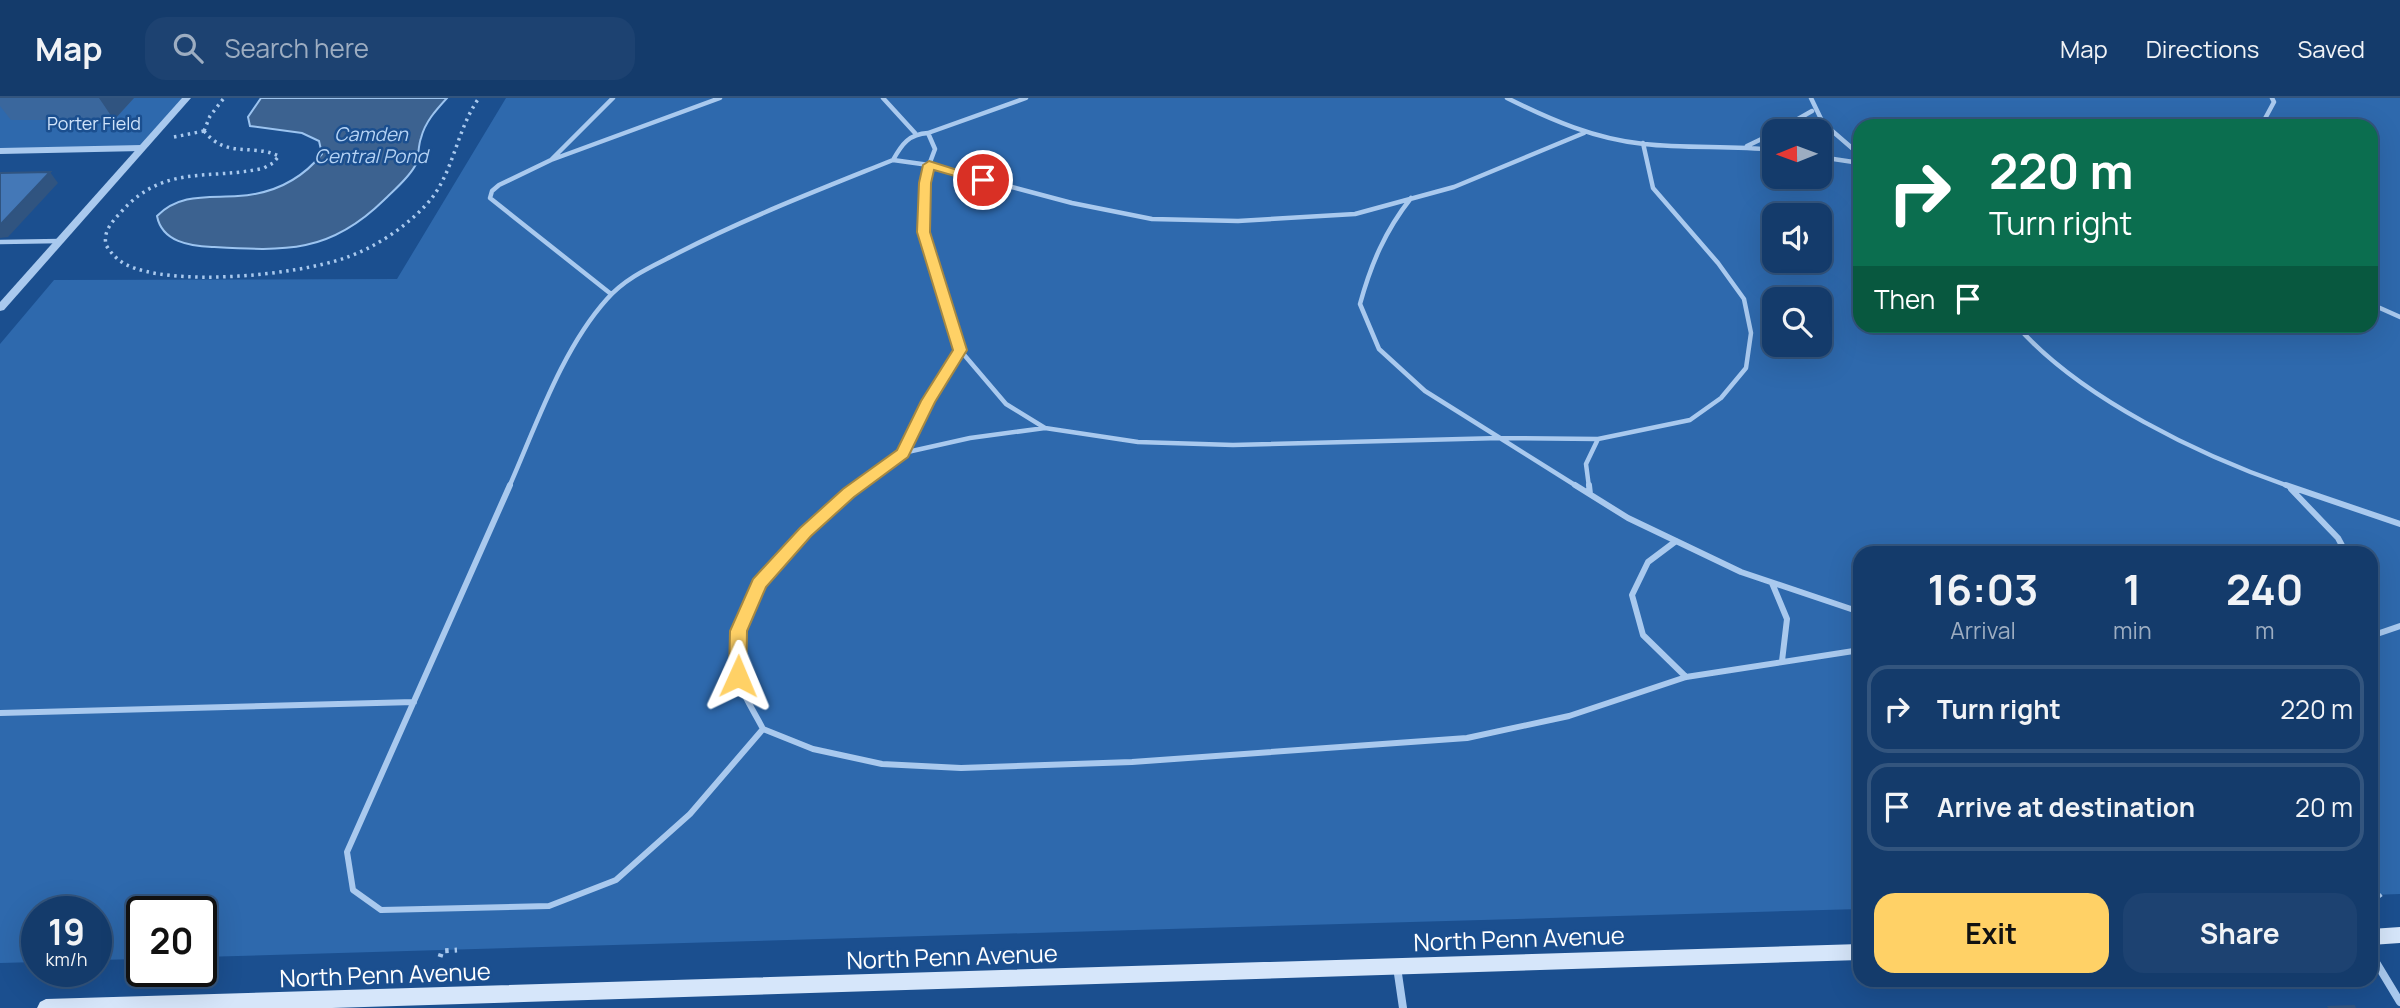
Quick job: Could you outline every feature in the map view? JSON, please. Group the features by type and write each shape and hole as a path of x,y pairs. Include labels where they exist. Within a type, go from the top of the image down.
{"main road":[{"path":"2378,937 2400,935"},
{"name":"North Penn Avenue","path":"46,1008 397,1003 1397,966 1853,952"}],"street":[{"path":"0,308 187,98"},
{"path":"0,151 142,148"},
{"path":"1397,966 1403,1008"},
{"path":"2378,966 2400,1002"}],"lane":[{"path":"551,160 613,98"},
{"path":"611,294 490,198 492,191 551,160 720,98"},
{"path":"883,98 915,133"},
{"path":"893,160 902,142 915,133 928,133 1026,98"},
{"path":"1507,98 1584,133 1643,143 1762,148"},
{"path":"1811,98 1812,111 1853,150"},
{"path":"2265,119 2274,102 2272,98"},
{"path":"1798,119 1812,111"},
{"path":"928,133 935,149 925,183 923,232 960,350 1006,404 1045,428"},
{"path":"763,729 690,814 616,880 549,906 381,910 353,890 347,852 557,379 611,294 646,270 705,238 769,209 893,160 929,165 1072,203 1152,219 1238,220 1355,214 1454,187 1584,133"},
{"path":"1747,146 1762,139"},
{"path":"1643,143 1653,188 1718,263 1744,299 1751,333 1746,368 1721,398 1690,420 1598,439 1500,438 1233,445 1138,442 1045,428 970,438 903,453 849,493 805,532 759,584 738,631 738,676 763,729 813,749 882,764 961,768 1132,762 1467,738 1569,716 1686,677 1853,651"},
{"path":"1832,159 1853,162"},
{"path":"1411,198 1384,235 1374,255 1360,304 1380,349 1425,391 1628,518 1741,572 1853,610"},
{"path":"0,242 60,241"},
{"path":"2378,307 2400,317"},
{"path":"2023,333 2038,350 2133,417 2247,472 2400,524"},
{"path":"903,453 928,401 960,350"},
{"path":"1590,494 1586,464 1598,439"},
{"path":"2289,486 2338,538 2342,546"},
{"path":"1676,541 1648,562 1632,595 1643,635 1686,677"},
{"path":"1772,583 1787,618 1782,661"},
{"path":"2378,634 2400,626"},
{"path":"0,713 414,702"}],"path":[{"path":"204,131 210,116 224,98"},
{"path":"204,131 209,138 223,147 246,152 270,152 279,156 278,160 270,167 256,171 210,172 184,176 140,194 125,206 106,232 106,245 122,262 146,270 185,274 273,273 315,267 359,253 404,225 435,194 454,161 467,116 479,98"},
{"path":"169,137 204,131"},
{"path":"2378,894 2381,898"},
{"path":"440,957 442,951 457,950"}],"green space":[{"name":"Porter Field","path":"0,98 187,98 142,148 0,148"},
{"path":"506,98 2400,98 2400,894 2378,895 2378,546 1853,546 1853,909 217,957 217,896 126,896 126,959 112,960 112,896 21,896 21,962 0,963 0,344 54,280 397,279"}],"water":[{"name":"Camden Central Pond","path":"261,98 447,98 425,127 416,164 410,174 364,218 344,231 305,245 262,249 195,245 171,237 160,225 157,216 175,203 195,198 251,195 274,189 305,171 322,154 319,141 302,133 250,126 248,117"}],"building":[{"path":"50,172 0,225 0,173"},
{"path":"2354,1006 2355,1008 2329,1007"}],"route":[{"path":"738,676 738,631 759,584 805,532 849,493 903,453 928,401 960,350 923,232 925,183 929,165 983,180"}]}
